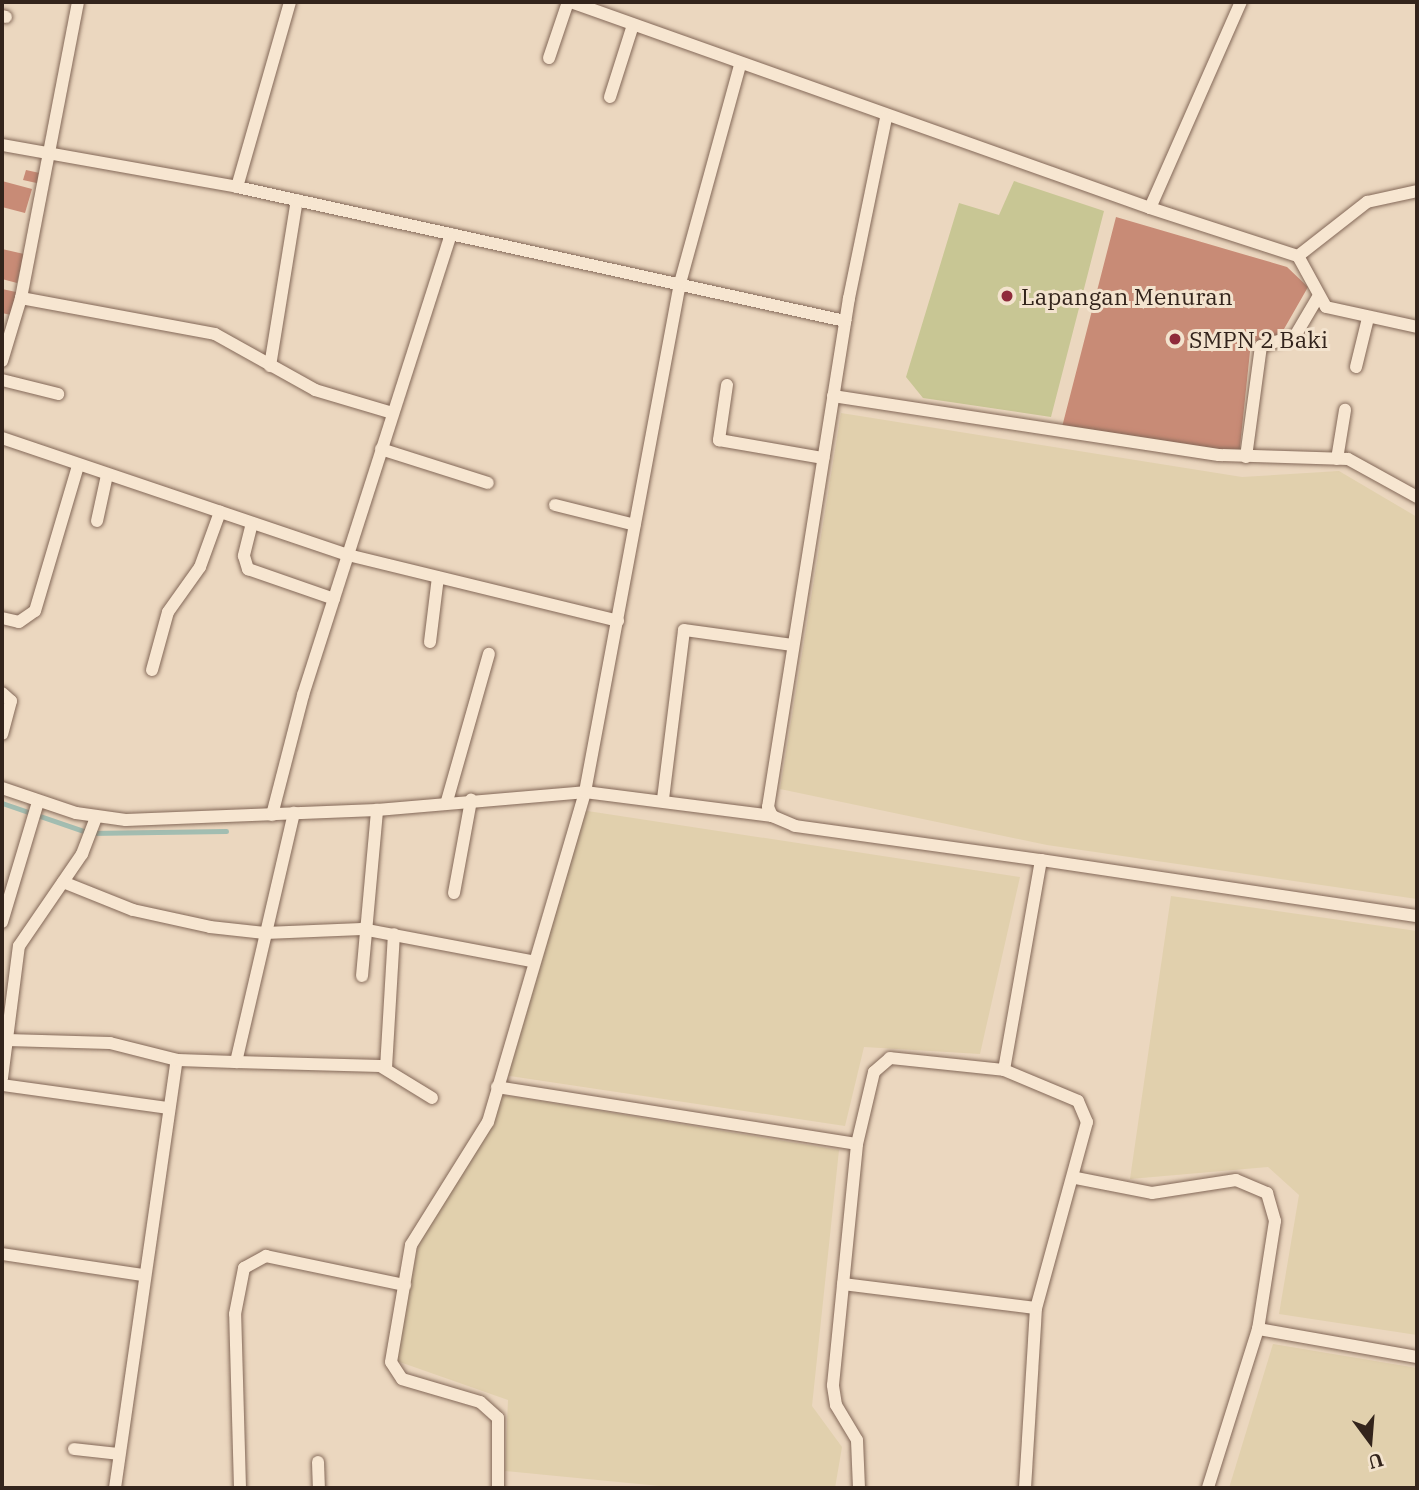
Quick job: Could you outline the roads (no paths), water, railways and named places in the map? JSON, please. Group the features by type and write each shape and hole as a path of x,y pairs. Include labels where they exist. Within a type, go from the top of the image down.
{"street":[{"path":"2,361 6,338 21,299 52,153 78,2"},
{"path":"237,187 290,2"},
{"path":"549,58 569,2 886,118 1298,256 1312,272 1318,297 1326,307 1417,327"},
{"path":"1150,208 1241,2"},
{"path":"610,97 633,25"},
{"path":"498,1488 501,1428 489,1408 413,1384 394,1372 411,1245 481,1133 497,1087 531,961 585,792 680,284 740,65"},
{"path":"772,816 768,807 792,645 845,321 886,118"},
{"path":"2,145 237,187 845,321"},
{"path":"1298,256 1367,202 1417,191"},
{"path":"270,366 298,200"},
{"path":"272,814 391,413 451,234"},
{"path":"1246,457 1261,346 1295,336 1318,297"},
{"path":"21,299 215,334 331,397 391,413"},
{"path":"1356,367 1368,318"},
{"path":"2,380 58,394"},
{"path":"727,385 719,440 823,458"},
{"path":"833,396 1246,457 1337,459 1375,469 1417,497"},
{"path":"1337,459 1345,410"},
{"path":"2,438 78,466 348,555 618,621"},
{"path":"381,449 488,483"},
{"path":"2,618 19,622 35,611 78,466"},
{"path":"97,521 107,475"},
{"path":"555,505 635,525"},
{"path":"152,670 169,612 200,567 220,512"},
{"path":"252,523 244,556 248,569 334,599"},
{"path":"430,642 438,577"},
{"path":"663,800 684,630 792,645"},
{"path":"447,801 489,654"},
{"path":"2,693 10,701 2,734"},
{"path":"2,788 94,828 272,814 377,810 447,801 585,792 772,816 795,826 1417,916"},
{"path":"454,893 471,800"},
{"path":"2,922 38,802"},
{"path":"362,976 362,929 377,810"},
{"path":"236,1062 295,813"},
{"path":"2,1078 13,962 39,909 63,882 94,828"},
{"path":"1004,1070 1041,860"},
{"path":"63,882 133,910 265,933 362,929 531,961"},
{"path":"386,1068 394,934"},
{"path":"7,1040 110,1043 177,1060 386,1068 432,1098"},
{"path":"859,1488 857,1440 833,1394 857,1144 880,1063 910,1059 1004,1070 1077,1101 1085,1111 1076,1178 1036,1308 1026,1488"},
{"path":"115,1488 143,1275 177,1060"},
{"path":"2,1085 168,1108"},
{"path":"497,1087 857,1144"},
{"path":"1076,1178 1152,1193 1236,1180 1267,1193 1275,1221 1258,1329 1208,1488"},
{"path":"2,1254 143,1275"},
{"path":"240,1488 234,1314 244,1268 266,1256 405,1284"},
{"path":"843,1284 1036,1308"},
{"path":"1258,1329 1417,1357"},
{"path":"74,1449 119,1454"},
{"path":"318,1462 319,1488"}],"waterway":[{"path":"2,803 89,833 226,831"}],"place":[{"name":"Lapangan Menuran","path":"1007,296"},
{"name":"SMPN 2 Baki","path":"1175,339"}]}
